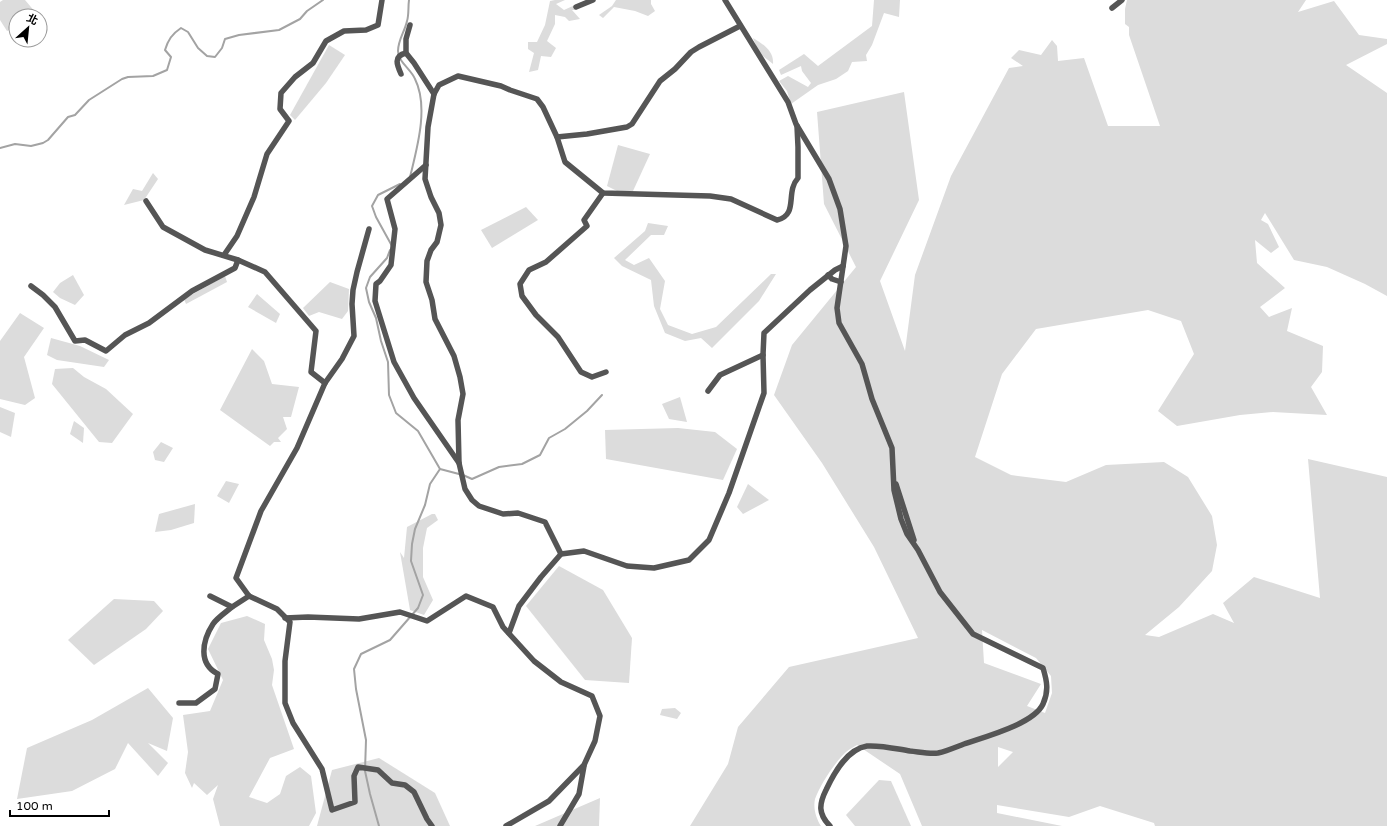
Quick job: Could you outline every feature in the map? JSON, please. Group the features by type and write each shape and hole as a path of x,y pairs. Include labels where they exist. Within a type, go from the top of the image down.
{"street":[{"path":"224,255 237,236 254,197 267,154 289,121 280,110 280,93 295,77 313,64 326,41 344,31 366,30 378,25 382,0"},
{"path":"576,7 593,0"},
{"path":"725,0 788,102 796,124 829,178 838,203 846,246 837,308 839,323 862,364 872,399 892,448 894,476 916,547 940,592 973,634 1043,668 1047,680 1047,690 1043,705 1036,713 1011,728 942,752 927,753 875,746 859,748 850,754 831,780 822,799 820,807 822,814 830,826"},
{"path":"1112,8 1122,0"},
{"path":"401,74 396,63 397,60 404,54 410,25"},
{"path":"557,137 587,134 632,124 660,81 699,47 740,26"},
{"path":"404,54 414,63 434,94"},
{"path":"561,554 545,522 518,513 503,514 479,506 472,500 465,489 459,463 458,420 463,394 460,377 454,356 435,319 432,300 426,282 427,261 431,250 437,242 441,225 440,213 431,197 425,179 428,127 434,94 439,84 458,76 501,86 537,99 543,107 557,137 565,162 603,193 710,196 731,199 777,220 784,218 790,212 793,183 798,178 796,124"},
{"path":"426,165 387,199 395,229 391,265 380,281 376,284 375,300 394,362 414,398 459,463"},
{"path":"603,193 584,220 587,226 546,262 529,270 520,284 522,296 536,314 558,337 581,372 592,377 606,372"},
{"path":"146,201 164,226 205,250 238,260 265,272 316,331 311,372 325,383"},
{"path":"369,229 356,272 352,304 354,336 342,359 325,383 297,448 261,511 236,578 249,596 276,609 290,622 285,661 286,703 294,723 322,769 332,810 355,802 354,776 358,767 378,770 392,782 405,785 414,792 432,826"},
{"path":"31,286 55,307 75,341 85,340 106,351 125,335 149,323 192,291 234,268 238,260"},
{"path":"509,633 519,606 561,554 584,551 627,566 654,568 689,560 709,540 729,493 764,393 764,333 810,290 839,267 843,266"},
{"path":"828,275 832,279 841,282"},
{"path":"708,391 720,375 763,355"},
{"path":"210,596 232,607"},
{"path":"179,703 196,703 215,689 218,674 211,670 203,656 205,640 213,623 232,607 249,596"},
{"path":"285,618 308,617 359,619 400,612 428,621 466,596 492,607 503,627 534,661 561,682 592,696 600,716 595,741 584,765 579,794 560,826"},
{"path":"506,826 548,801 584,765"}],"shaded area":[{"path":"3,0 25,0 32,8 8,8 7,31 0,20 0,2"},
{"path":"565,0 556,4 564,10 586,0 576,10 572,10 580,19 569,21 565,17 555,15 555,24 547,41 556,48 551,57 541,56 538,70 529,72 534,53 528,49 528,42 537,42 545,25 550,1"},
{"path":"616,0 651,0 651,4 655,11 648,16 635,11 614,7 603,18 599,15 612,6"},
{"path":"874,0 900,0 899,17 884,13 872,45 866,55 867,61 852,62 848,71 836,79 818,85 791,104 787,91 779,81 788,76 808,87 811,83 802,71 801,66 781,75 779,70 804,54 818,66 872,26"},
{"path":"1127,0 1306,0 1298,12 1334,1 1359,35 1387,39 1387,44 1346,65 1387,93 1387,296 1365,284 1327,267 1294,260 1265,213 1261,220 1268,224 1279,247 1271,253 1255,240 1257,263 1285,288 1260,307 1269,317 1292,308 1287,331 1323,346 1322,372 1311,387 1327,415 1273,412 1240,415 1177,426 1158,411 1194,354 1181,321 1148,310 1036,329 1002,374 975,457 1011,475 1066,482 1106,465 1164,462 1188,477 1212,516 1217,545 1212,571 1179,607 1145,635 1159,637 1213,614 1234,623 1223,603 1254,577 1320,598 1308,459 1387,477 1387,826 1155,826 1154,823 1100,806 1069,817 997,805 997,813 1062,826 922,826 900,774 857,745 847,751 837,762 817,793 814,802 816,816 821,826 690,826 728,764 738,727 789,667 918,638 874,547 822,463 774,395 792,345 856,267 824,204 817,112 904,92 919,200 880,281 905,351 915,275 951,176 1009,68 1023,66 1011,58 1019,50 1041,55 1052,40 1057,46 1058,61 1084,58 1108,126 1160,126 1129,35 1129,27 1125,24 1125,9","holes":["982,630 1036,658 1051,676 1052,693 1045,713 1027,706 1041,684 984,663","998,747 1013,752 998,767"]},
{"path":"753,38 767,48 772,55 773,64 759,53"},
{"path":"329,45 345,55 326,83 295,120 290,115"},
{"path":"618,145 650,154 633,191 619,192 607,186"},
{"path":"153,173 158,179 144,200 124,205 133,189 142,191"},
{"path":"526,207 538,220 492,248 481,230"},
{"path":"648,223 668,226 664,235 651,235 625,260 634,265 649,258 665,281 660,309 668,325 692,334 716,327 771,274 776,274 759,301 712,348 701,338 685,341 665,333 654,306 651,280 622,266 614,258 645,231"},
{"path":"73,275 84,295 75,305 60,298 53,292 60,283"},
{"path":"225,276 227,282 186,304 184,299"},
{"path":"330,282 349,289 348,311 342,319 319,312 309,316 303,308"},
{"path":"257,294 280,314 276,323 248,307"},
{"path":"20,313 44,328 24,357 35,398 25,405 0,399 0,341"},
{"path":"51,338 80,346 109,360 104,367 57,360 47,355"},
{"path":"252,349 264,361 272,384 299,387 291,417 283,417 287,429 278,438 281,442 274,442 270,446 220,410"},
{"path":"73,368 84,377 106,389 133,414 112,443 99,442 52,384 55,369"},
{"path":"680,397 687,422 669,419 662,404"},
{"path":"0,407 15,413 11,437 0,432"},
{"path":"74,421 84,428 83,443 70,434"},
{"path":"678,428 715,432 737,449 723,480 606,459 605,430"},
{"path":"161,442 173,448 164,462 155,460 153,452"},
{"path":"226,481 239,484 229,503 217,496"},
{"path":"748,484 769,500 743,514 737,507"},
{"path":"195,504 194,523 171,530 155,532 159,514"},
{"path":"432,514 435,514 438,520 427,528 423,548 423,577 433,600 424,615 410,610 400,552 404,558 407,527"},
{"path":"559,566 603,590 632,638 629,683 585,680 526,606"},
{"path":"114,599 154,601 163,611 146,629 94,665 68,640"},
{"path":"247,616 265,624 264,640 272,659 274,670 272,685 294,749 270,758 249,797 267,803 280,794 286,776 300,767 311,776 316,813 309,826 220,826 213,799 218,785 207,795 194,783 192,788 185,773 188,752 183,715 210,711 223,680 208,649 221,623"},
{"path":"148,688 173,718 167,751 148,743 168,763 158,776 128,743 115,769 72,791 17,799 27,748 92,720"},
{"path":"675,708 681,713 677,719 660,715 662,709"},
{"path":"379,758 435,793 450,826 317,826 332,770"},
{"path":"879,780 891,781 911,826 855,826 846,815"},
{"path":"600,798 599,826 535,826"}],"waterway":[{"path":"0,148 15,144 31,146 43,143 48,140 68,117 75,115 89,100 122,79 128,77 153,76 167,70 171,57 165,50 166,46 173,35 181,28 188,32 198,48 207,56 215,57 222,48 225,39 239,35 279,30 300,19 307,11 323,0"},
{"path":"409,0 408,19 399,43 398,51 400,59 415,79 421,102 420,128 410,177"},
{"path":"392,246 376,217 372,206 378,195 400,184"},
{"path":"390,250 387,258 370,277 366,288 388,362 389,395 396,413 418,431 440,469 459,474"},
{"path":"463,475 472,479 499,467 522,464 540,455 549,438 565,429 587,411 602,395"},
{"path":"379,826 365,771 366,740 356,689 354,669 361,654 390,640 418,608 423,595 411,561 412,544 415,529 425,505 430,484 440,469"}]}
